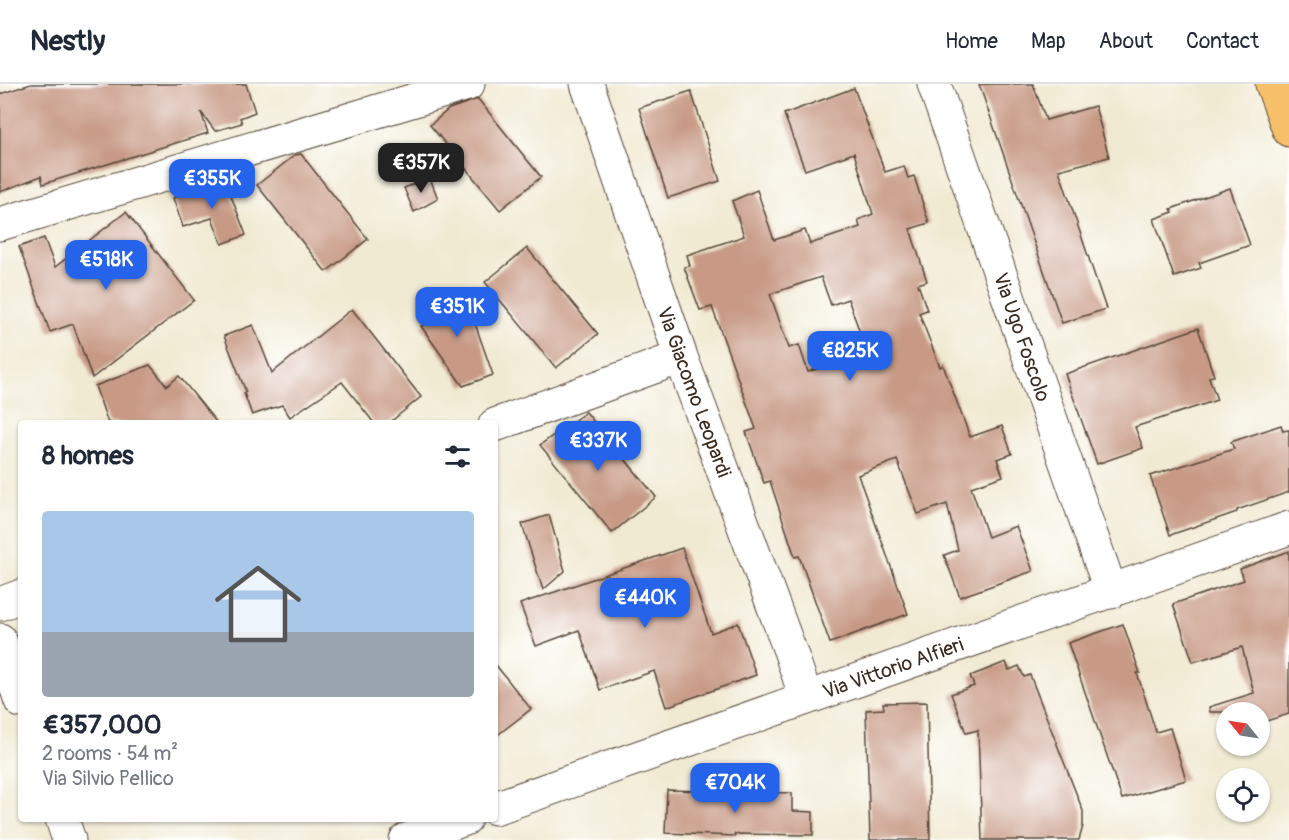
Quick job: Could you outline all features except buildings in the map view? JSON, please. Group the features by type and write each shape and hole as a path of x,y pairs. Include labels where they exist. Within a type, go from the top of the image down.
{"main road":[{"path":"1272,84 1289,130"}],"street":[{"path":"0,224 468,84"},
{"name":"Via Giacomo Leopardi","path":"587,84 681,357 806,698"},
{"name":"Via Ugo Foscolo","path":"934,84 1111,592"},
{"path":"498,424 681,357"},
{"name":"Via Vittorio Alfieri","path":"498,807 1289,528"},
{"path":"0,604 18,597"},
{"path":"0,640 18,692"},
{"path":"63,822 69,840"},
{"path":"406,840 457,822"}]}
